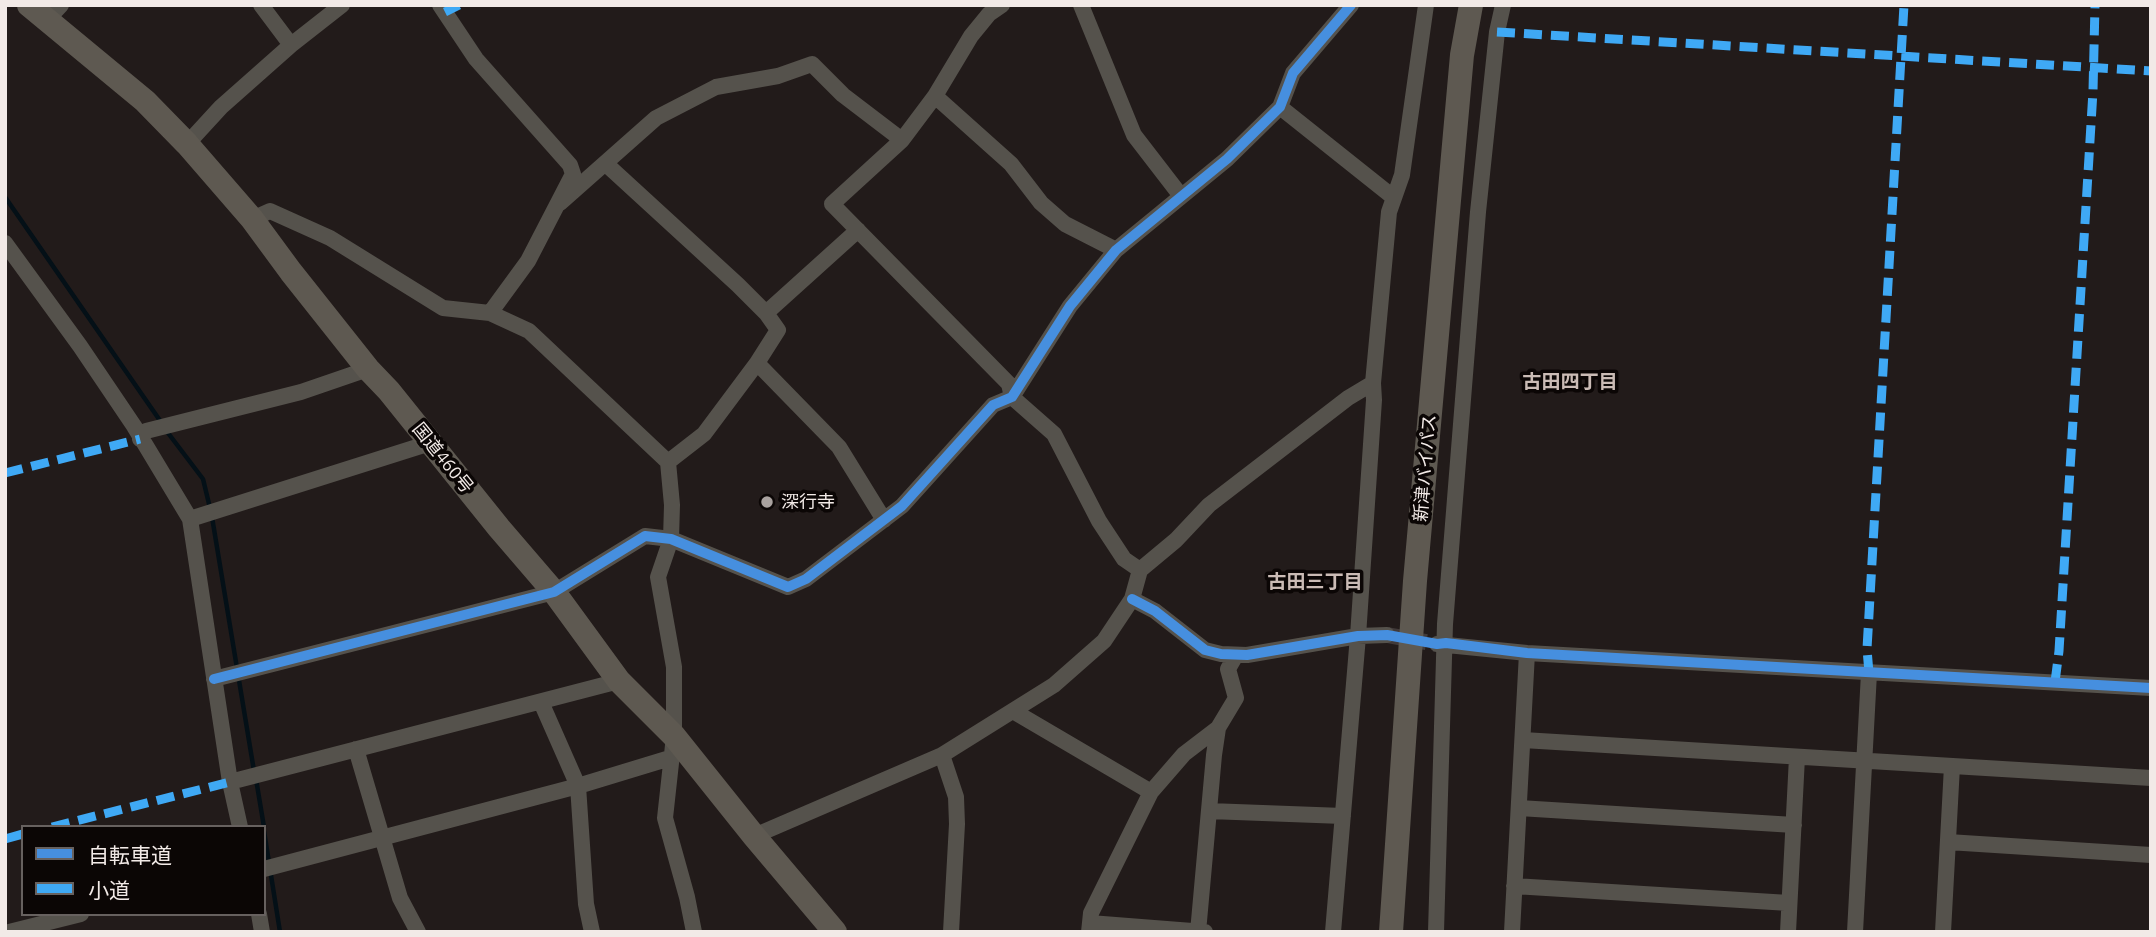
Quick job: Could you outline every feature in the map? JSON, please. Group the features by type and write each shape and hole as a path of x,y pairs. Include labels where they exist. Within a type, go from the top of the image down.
{"highway":[{"name":"新津バイパス","path":"1391,932 1415,581 1462,55 1471,5"},
{"name":"国道460号","path":"46,10 187,144 253,219 368,369 554,592 619,681 672,747 754,836 835,932"}],"street":[{"path":"261,5 291,45"},
{"path":"187,144 221,107 291,45 342,5"},
{"path":"440,5 476,59 570,165 573,174 528,261 490,313"},
{"path":"1002,5 989,14 971,36 934,96 902,140 832,204 1009,384 1012,397 1054,435 1099,521 1124,559 1140,570"},
{"path":"1081,5 1134,135 1181,196"},
{"path":"214,679 554,592 645,536 671,539 788,587 806,579 902,506 993,405 1012,397 1070,306 1116,250 1227,159 1280,107 1293,74 1351,5"},
{"path":"1333,932 1358,636 1373,383 1389,212 1402,175 1426,5"},
{"path":"1436,932 1441,643 1477,225 1497,32 1503,5"},
{"path":"560,203 656,118 716,87 778,76 812,64 843,95 902,140"},
{"path":"934,96 1011,164 1041,203 1065,223 1116,250"},
{"path":"1280,107 1393,197"},
{"path":"606,164 766,313 778,330 704,434 668,462"},
{"path":"253,219 270,211 330,238 443,308 490,313 529,331 668,462 672,505 671,539 658,577 674,667 672,747 665,818 694,932"},
{"path":"766,313 858,230"},
{"path":"5,243 80,346 190,519 230,782 240,825"},
{"path":"757,363 839,447 884,520"},
{"path":"140,439 146,431 301,392 368,369"},
{"path":"754,836 942,755 1054,685 1104,641 1132,599 1140,570 1176,540 1209,505 1348,398 1373,383"},
{"path":"190,519 430,443"},
{"path":"1132,599 1155,611 1205,650 1237,655 1358,636 1387,635"},
{"path":"1441,643 1527,653 2151,688"},
{"path":"1512,932 1527,653"},
{"path":"1205,932 1089,927 1091,913 1151,792 1184,754 1218,728 1236,698 1228,669 1237,655"},
{"path":"1855,932 1870,673"},
{"path":"230,782 619,681"},
{"path":"541,702 578,786 586,904 592,932"},
{"path":"1013,711 1151,792"},
{"path":"1198,931 1218,728"},
{"path":"1522,740 2151,778"},
{"path":"266,868 578,786 672,747"},
{"path":"356,749 400,898 418,932"},
{"path":"942,755 956,797 951,932"},
{"path":"1788,932 1797,757"},
{"path":"1944,932 1952,766"},
{"path":"1519,808 1794,825"},
{"path":"1209,811 1343,816"},
{"path":"1948,842 2151,855"},
{"path":"1514,886 1789,903"},
{"path":"9,932 73,916"}],"waterway":[{"path":"5,197 161,422"},
{"path":"165,429 203,479 210,508"},
{"path":"212,517 254,771"},
{"path":"256,779 264,825"},
{"path":"266,844 280,932"}],"tunnel":[{"path":"1387,635 1437,644"}],"marked path":[{"path":"445,12 459,5"},
{"path":"1869,673 1867,649 1904,5"},
{"path":"2055,682 2093,91 2095,5"},
{"path":"1497,32 2151,71"},
{"path":"5,473 140,439"},
{"path":"60,825 230,782"},
{"path":"5,839 21,835"}],"cycle path":[{"path":"214,679 554,592 645,536 671,539 788,587 806,579 902,506 993,405 1012,397 1070,306 1116,250 1227,159 1280,107 1293,73 1351,5"},
{"path":"1132,599 1155,611 1205,650 1221,654 1247,655 1358,636 1387,635 1437,644 1527,653 2151,688"}],"place":[{"name":"深行寺","path":"767,502"}],"district":[{"name":"古田四丁目","path":"1570,382"},
{"name":"古田三丁目","path":"1315,582"}]}
